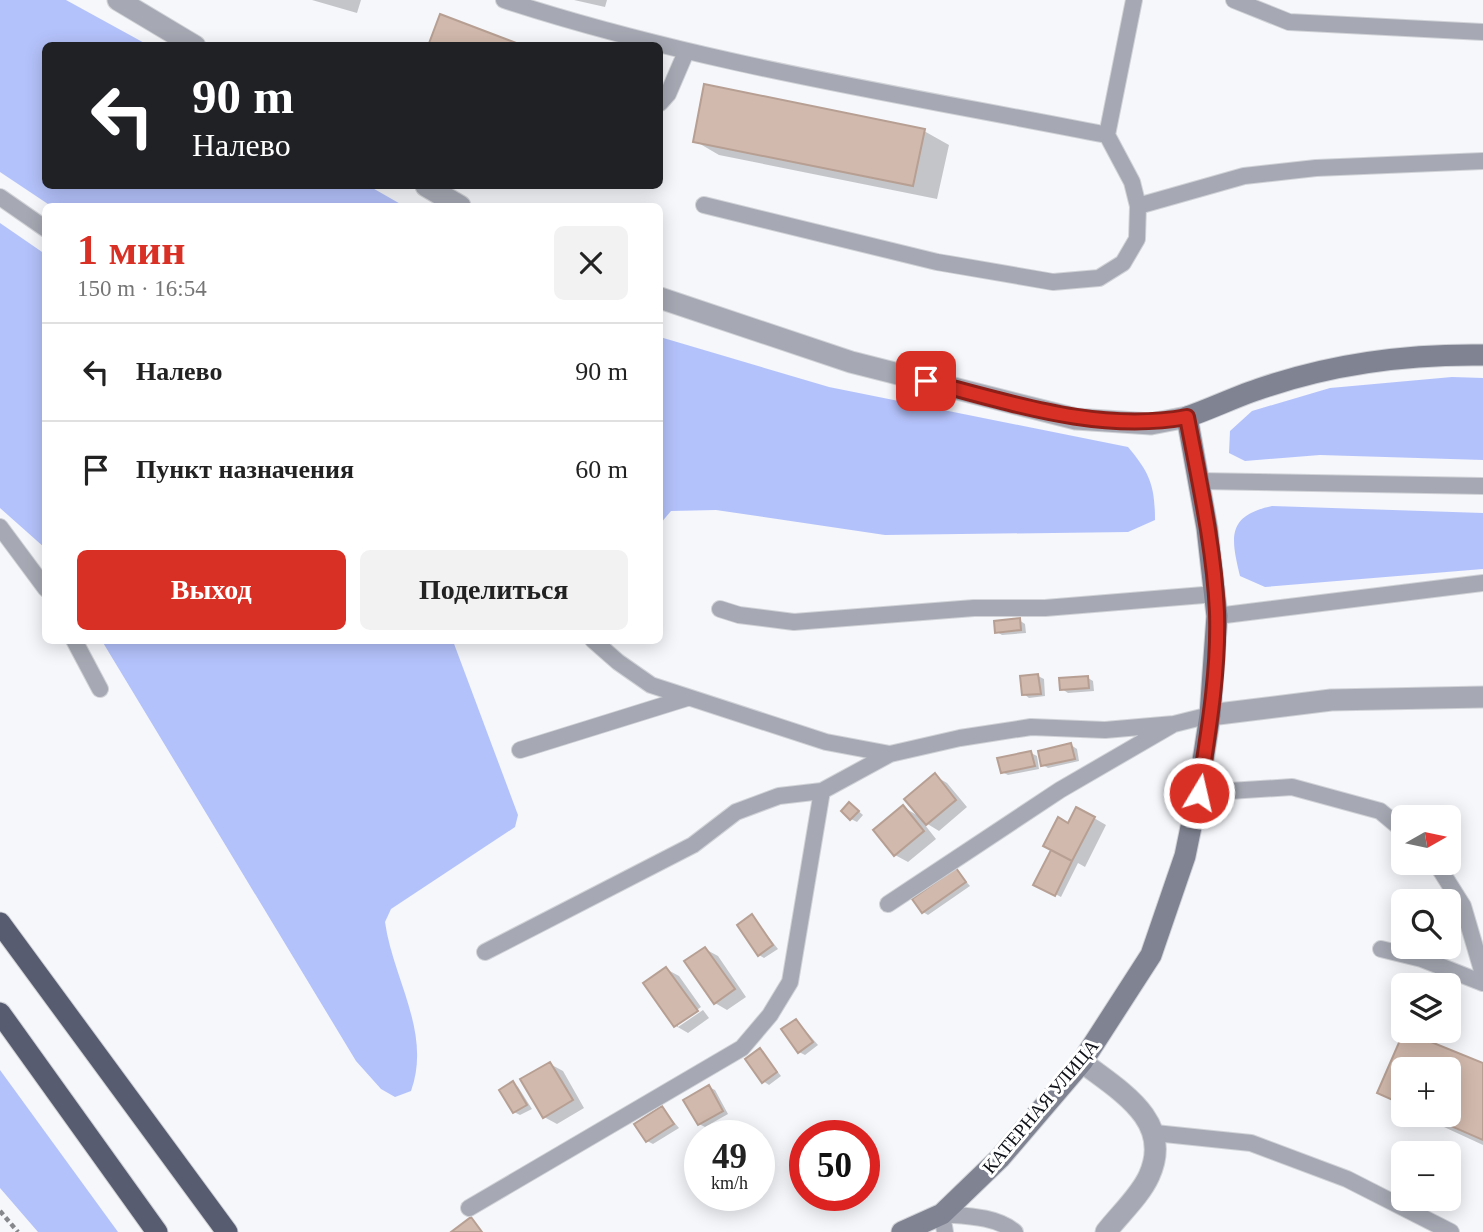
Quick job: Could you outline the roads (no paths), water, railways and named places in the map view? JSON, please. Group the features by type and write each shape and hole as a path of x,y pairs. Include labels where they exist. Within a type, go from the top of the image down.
{"highway":[{"path":"0,923 227,1232"},
{"path":"0,1013 157,1232"}],"main road":[{"path":"1187,417 1261,388 1336,367 1448,354 1483,355"},
{"name":"КАТЕРНАЯ УЛИЦА","path":"902,1232 944,1223 1083,1062 1151,956 1185,856 1199,793 1210,715 1217,616 1199,481 1187,417"}],"street":[{"path":"118,0 188,42"},
{"path":"431,189 455,203"},
{"path":"663,299 851,362 1076,419 1152,424 1187,417"},
{"path":"1210,715 1331,700 1483,697"},
{"path":"1083,1062 1133,1101 1155,1133 1155,1157 1148,1178 1106,1232"}],"lane":[{"path":"504,0 568,21 648,42"},
{"path":"704,205 937,262 1054,282 1098,278 1122,263 1137,239 1138,206 1132,182 1107,135 1135,0"},
{"path":"1234,0 1289,22 1483,32"},
{"path":"663,46 1107,135"},
{"path":"663,100 686,52"},
{"path":"1138,206 1244,176 1316,168 1483,161"},
{"path":"0,197 42,226"},
{"path":"1199,481 1483,486"},
{"path":"0,527 42,584"},
{"path":"1217,616 1483,583"},
{"path":"720,609 738,615 794,622 974,608 1045,608 1216,594"},
{"path":"76,644 100,689"},
{"path":"597,644 618,663 650,685 826,743 890,754"},
{"path":"520,750 688,698"},
{"path":"485,952 693,845 736,812 779,796 822,791 890,754 960,738 1031,727 1105,730 1174,723 1210,715"},
{"path":"888,904 1060,790 1174,723"},
{"path":"1199,793 1292,787 1380,811 1391,820"},
{"path":"469,1208 742,1048 770,1016 790,982 822,791"},
{"path":"1444,875 1463,906 1483,974"},
{"path":"1381,949 1422,959 1483,983"},
{"path":"1155,1133 1251,1143 1347,1180 1451,1232"},
{"path":"944,1223 978,1217 1008,1226 1016,1232"}]}
